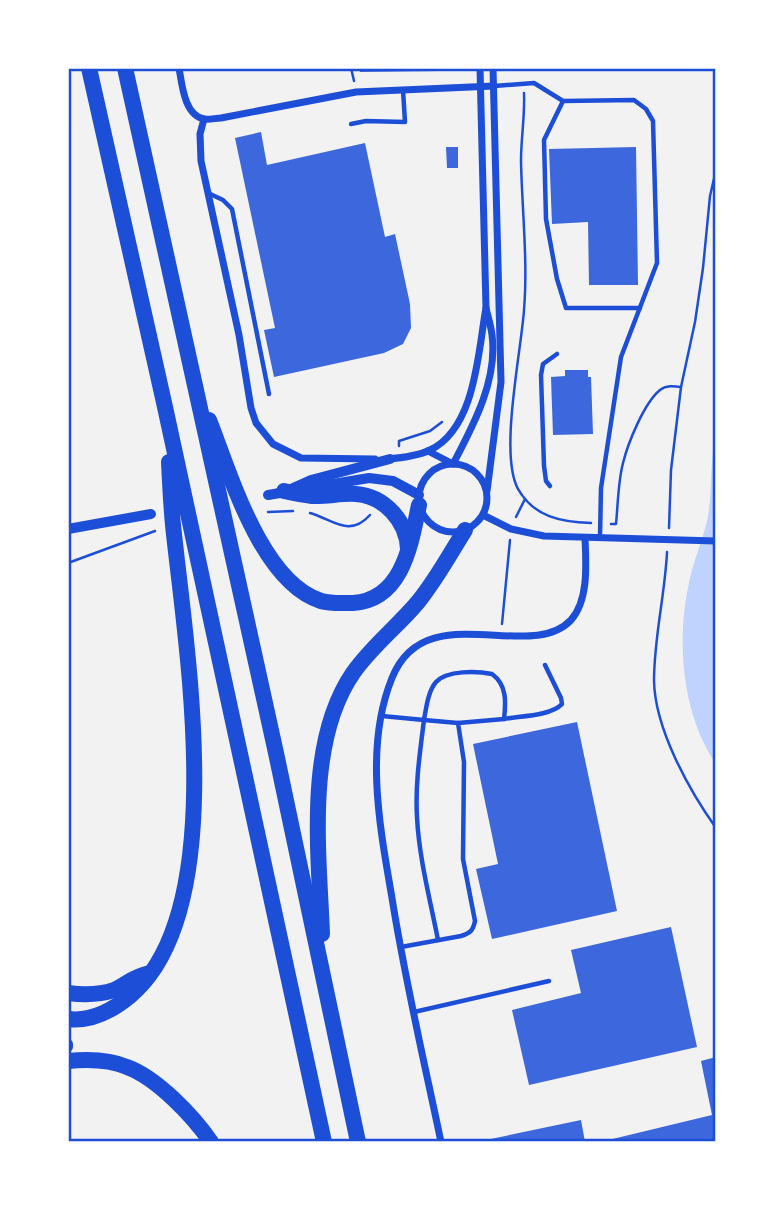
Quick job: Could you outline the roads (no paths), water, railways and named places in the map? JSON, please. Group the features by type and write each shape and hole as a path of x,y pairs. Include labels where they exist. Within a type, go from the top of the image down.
{"highway":[{"path":"89,68 324,1142"},
{"path":"125,68 359,1142"},
{"path":"191,372 245,512 261,545 284,575 303,591 321,601 358,603 370,599 393,584 408,555 419,500"},
{"path":"68,1019 91,1017 114,1009 138,989 168,945 181,905 192,832 194,728 173,522 165,407"},
{"path":"284,491 313,496 358,494 381,502 397,517 408,543 408,555"},
{"path":"323,975 318,828 324,750 331,720 352,675 369,652 418,602 465,530"},
{"path":"68,993 87,995 114,990 135,976 150,973"},
{"path":"68,1061 106,1061 129,1067 155,1084 183,1108 211,1142"}],"street":[{"path":"178,68 188,107 195,115 204,119 356,92 494,86"},
{"path":"453,464 473,426 488,382 492,336 486,308 480,68"},
{"path":"487,491 475,471 464,466 443,465 430,473 421,485 419,500 424,517 433,527 452,533 465,530 478,522 486,508 500,382 493,68"},
{"path":"204,119 200,134 201,161 256,424 272,444 301,458 390,459"},
{"path":"284,491 311,480 428,451 439,444 451,433 471,394 486,308"},
{"path":"428,451 453,464"},
{"path":"268,495 369,478 393,481 419,500"},
{"path":"68,529 152,514"},
{"path":"483,515 512,529 536,536 716,541"},
{"path":"441,1142 400,947 379,823 377,761 382,716 392,678 416,647 443,637 461,634 542,635 558,630 572,619 585,581 585,538"}],"lane":[{"path":"494,86 534,83 563,101 634,100 646,108 653,121 657,263 621,357 601,488 600,538"},
{"path":"351,124 366,121 405,122 403,89"},
{"path":"563,101 544,140 547,219 557,279 566,308 640,308"},
{"path":"208,193 223,200 232,209 269,394"},
{"path":"550,486 546,481 544,466 541,375 543,364 557,354"},
{"path":"382,716 458,723 550,711 562,704 545,665"},
{"path":"438,940 421,855 417,816 417,778 424,720 431,691 436,681 447,676 482,672 492,674 501,682 506,702 504,719"},
{"path":"400,947 470,933 475,921 463,859 464,762 458,723"},
{"path":"414,1012 549,981"}],"water":[{"path":"716,435 716,764 696,723 689,700 683,629 691,575 707,521"}]}
